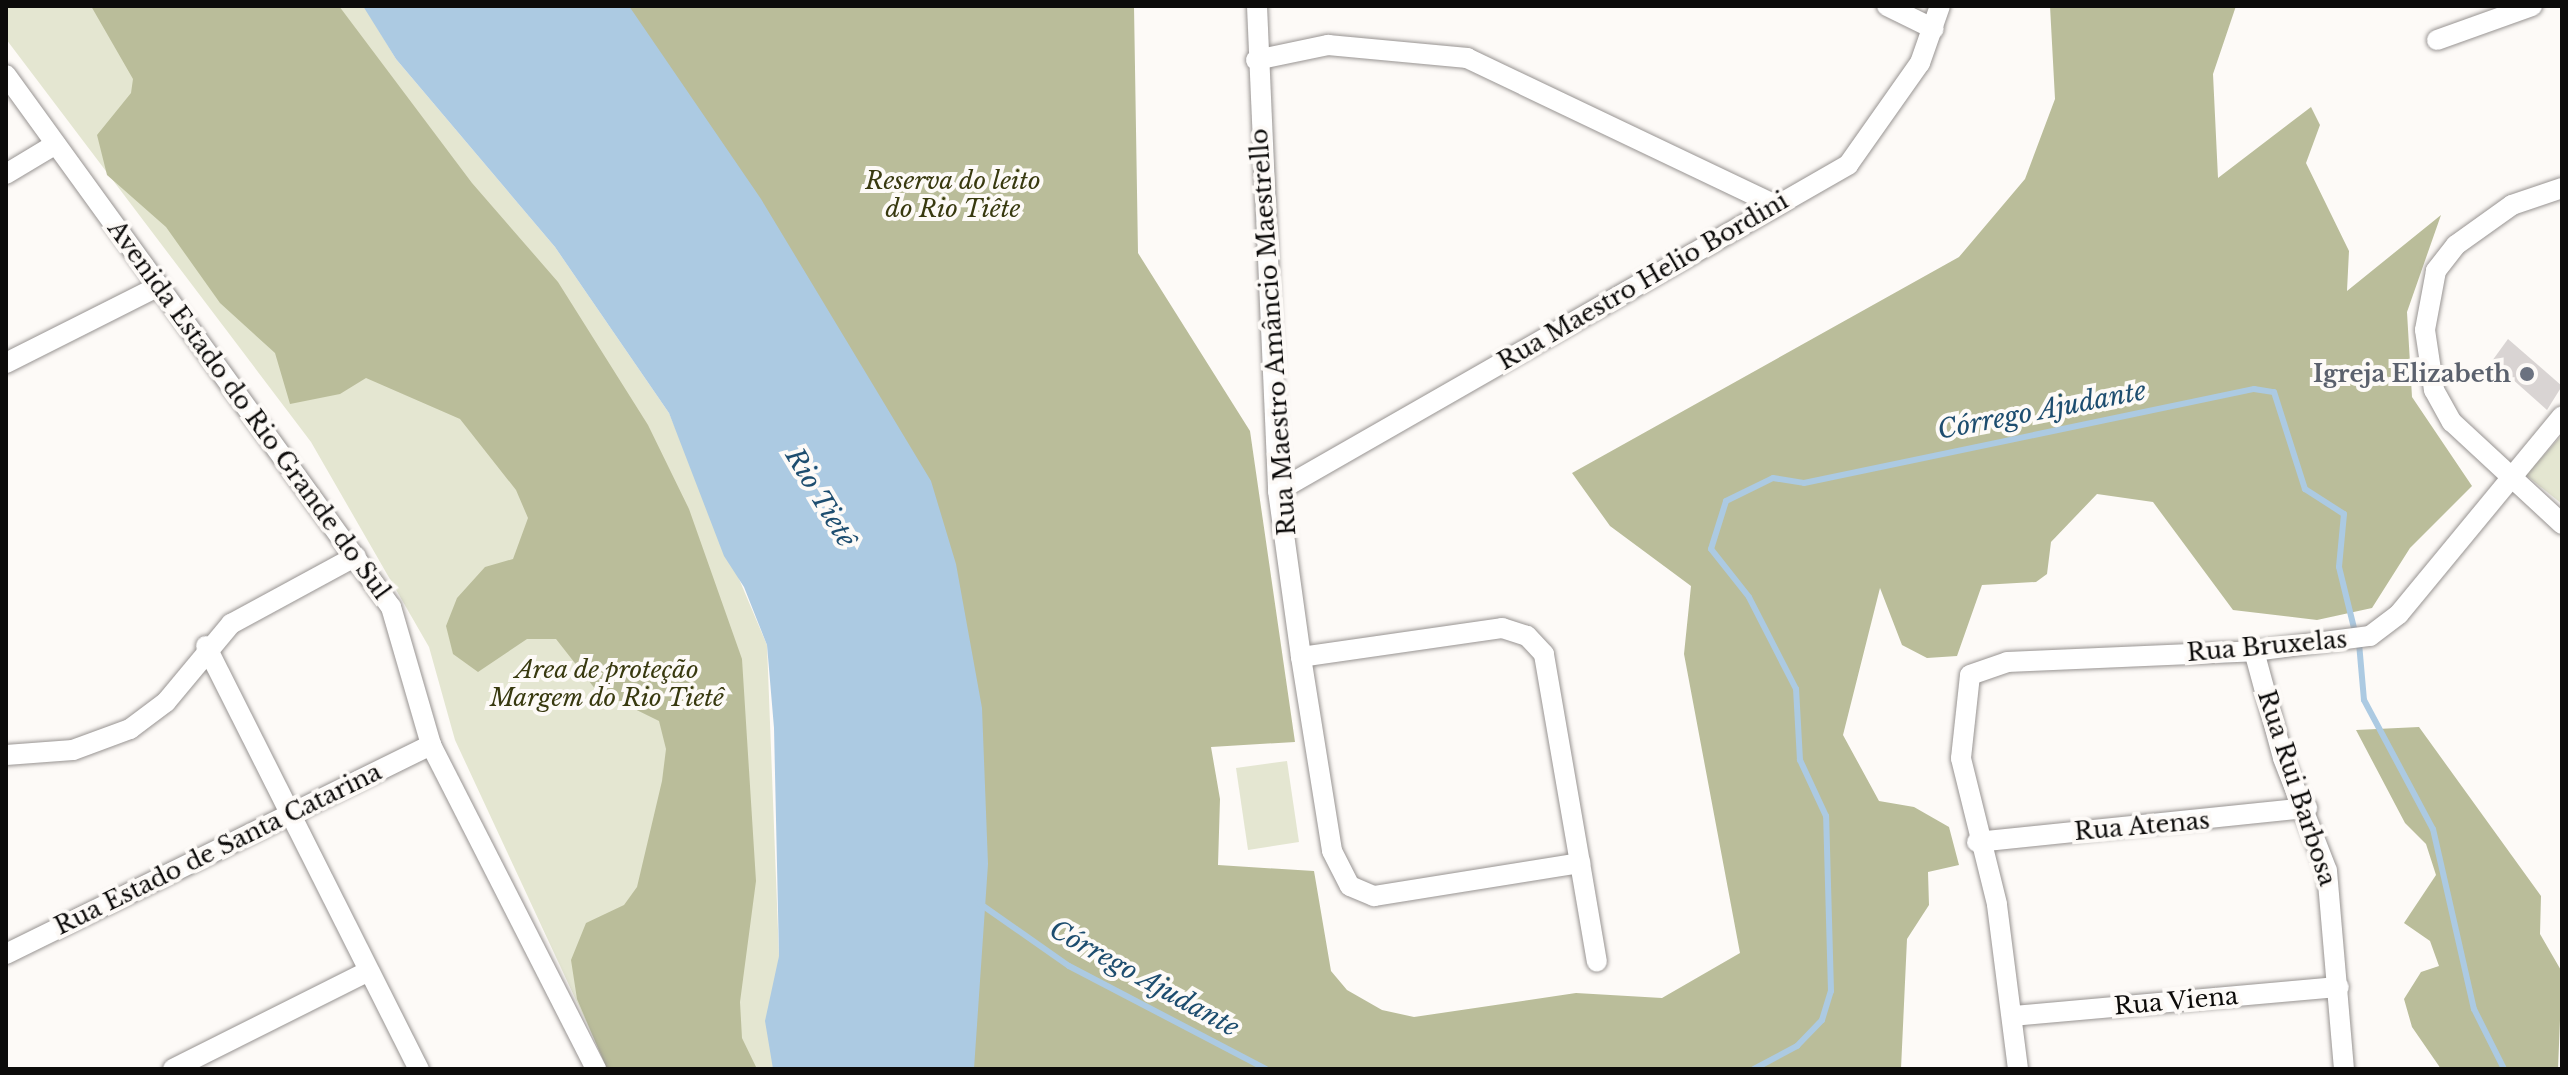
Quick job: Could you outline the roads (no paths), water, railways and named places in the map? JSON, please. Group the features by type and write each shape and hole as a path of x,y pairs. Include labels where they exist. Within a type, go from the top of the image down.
{"street":[{"name":"Rua Maestro Amâncio Maestrello","path":"1257,6 1256,60 1278,491 1332,851 1350,886 1374,896 1580,863"},
{"path":"1887,6 1934,29"},
{"name":"Rua Maestro Helio Bordini","path":"1278,491 1773,204 1848,165 1890,115 1934,29 1940,6"},
{"path":"2437,40 2532,6"},
{"path":"1256,60 1328,45 1467,58 1773,204"},
{"name":"Avenida Estado do Rio Grande do Sul","path":"6,75 391,607 431,745 596,1069"},
{"path":"6,174 56,144"},
{"path":"2562,188 2485,220 2436,271 2427,299 2434,390 2452,422 2506,480 2562,524"},
{"path":"6,363 159,286"},
{"name":"Rua Bruxelas","path":"1977,842 1961,758 1970,675 2007,662 2254,651 2324,645 2370,636 2399,614 2506,480 2562,416"},
{"path":"6,755 73,750 130,729 174,694 206,646 231,624 356,556"},
{"path":"1301,657 1502,628 1527,636 1544,654 1597,962"},
{"path":"206,646 365,973 419,1069"},
{"name":"Rua Rui Barbosa","path":"2254,651 2283,758 2307,808 2335,913 2344,1069"},
{"name":"Rua Estado de Santa Catarina","path":"6,954 431,745"},
{"name":"Rua Atenas","path":"1977,842 2307,808"},
{"path":"1977,842 1997,904 2018,1069"},
{"path":"173,1069 365,973"},
{"name":"Rua Viena","path":"2013,1016 2339,987"}],"water":[{"name":"Rio Tietê","path":"363,6 629,6 761,199 931,481 956,564 982,708 988,864 974,1069 773,1069 765,1021 779,956 774,728 767,645 744,587 724,556 669,413 555,247 396,59"}],"waterway":[{"name":"Córrego Ajudante","path":"1754,1069 1797,1046 1822,1020 1831,991 1826,816 1800,760 1796,689 1749,597 1711,549 1726,501 1773,478 1804,483 2254,389 2274,392 2305,489 2344,514 2339,567 2355,632"},
{"name":"Córrego Ajudante","path":"2359,643 2364,700 2433,829 2474,1009 2504,1069"},
{"name":"Córrego Ajudante","path":"979,903 1069,966 1266,1069"}],"place":[{"name":"Igreja Elizabeth","path":"2527,374"}],"park label":[{"name":"Reserva do leito do Rio Tiête","path":"953,195"},
{"name":"Area de proteção Margem do Rio Tietê","path":"607,684"}]}
